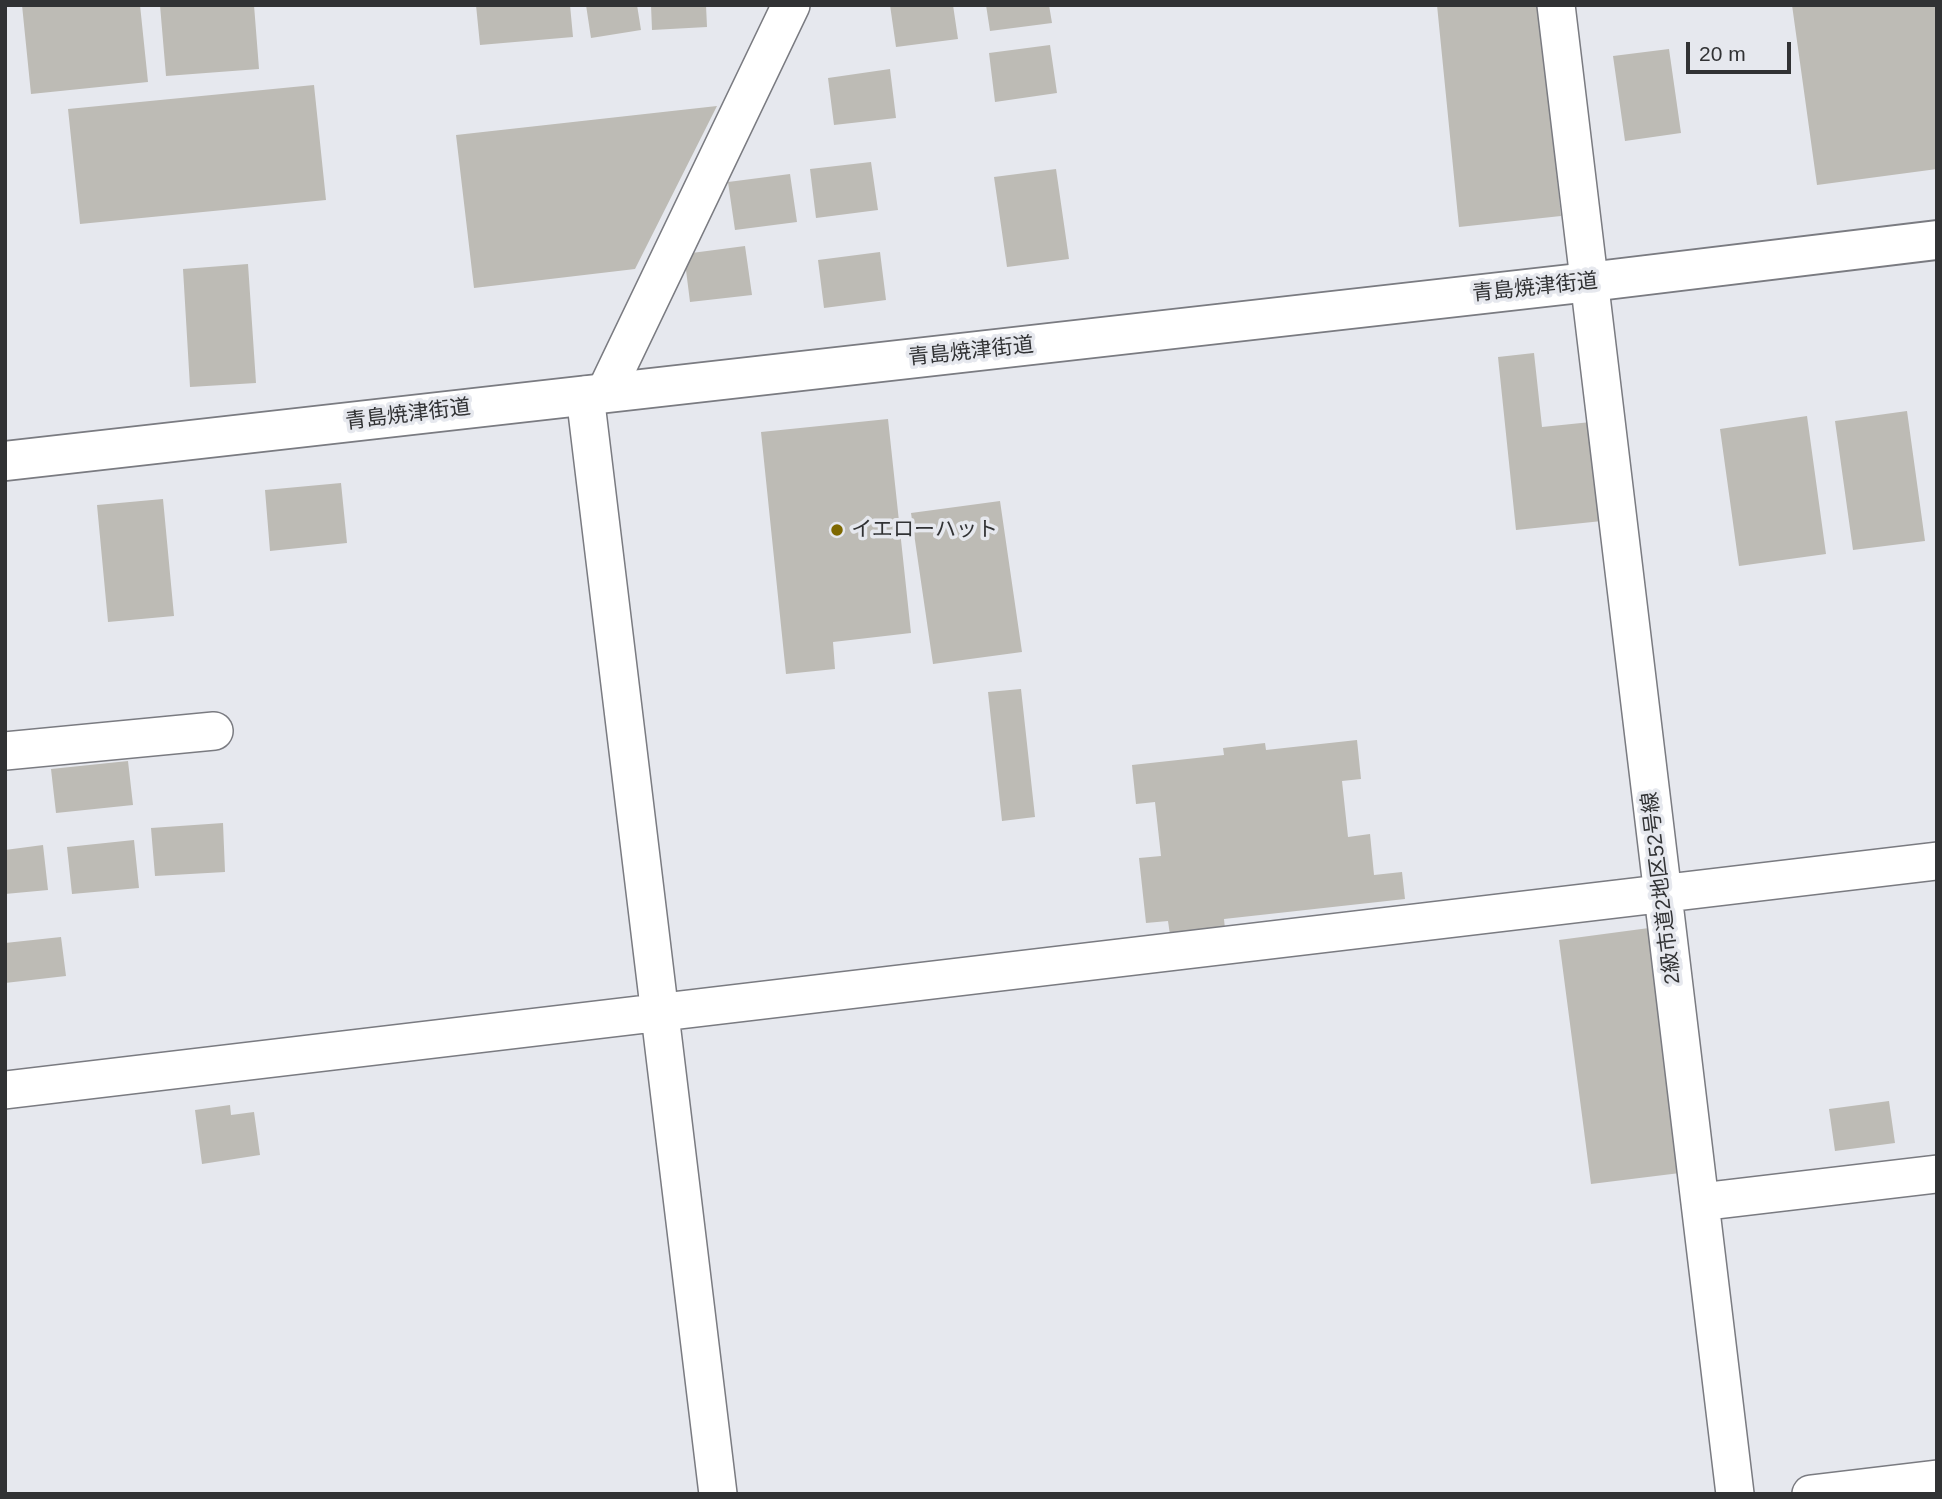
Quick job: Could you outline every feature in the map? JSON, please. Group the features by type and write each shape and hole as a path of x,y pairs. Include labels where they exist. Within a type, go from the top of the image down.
{"main road":[{"name":"青島焼津街道","path":"5,461 1589,282 1937,240"}],"street":[{"path":"718,1494 660,1012 595,394 791,5"},
{"name":"2級市道2地区52号線","path":"1556,5 1735,1494"},
{"path":"5,751 214,731"},
{"path":"5,1090 1937,861"},
{"path":"1700,1202 1937,1174"},
{"path":"1811,1494 1937,1479"}],"building":[{"path":"22,5 140,5 148,82 31,94"},
{"path":"160,5 254,5 259,69 166,76"},
{"path":"476,5 570,5 573,37 480,45"},
{"path":"586,5 637,5 641,30 591,38"},
{"path":"651,5 706,5 707,27 652,30"},
{"path":"890,5 953,5 958,39 896,47"},
{"path":"986,5 1049,5 1052,23 990,31"},
{"path":"1437,5 1539,5 1561,216 1459,227"},
{"path":"1792,5 1937,5 1937,169 1817,185"},
{"path":"1050,45 1057,93 995,102 989,53"},
{"path":"1669,49 1681,133 1625,141 1613,56"},
{"path":"890,69 896,118 834,125 828,78"},
{"path":"314,85 326,200 80,224 68,109"},
{"path":"717,106 635,269 474,288 456,135"},
{"path":"871,162 878,210 816,218 810,169"},
{"path":"1056,169 1069,259 1007,267 994,177"},
{"path":"790,174 797,222 735,230 728,182"},
{"path":"745,246 752,295 690,302 684,254"},
{"path":"880,252 886,300 824,308 818,260"},
{"path":"248,264 256,383 190,387 183,269"},
{"path":"1534,353 1542,427 1591,422 1602,521 1516,530 1498,357"},
{"path":"1907,411 1925,541 1853,550 1835,421"},
{"path":"1807,416 1826,554 1739,566 1720,429"},
{"path":"888,419 911,633 833,642 835,669 786,674 761,432"},
{"path":"341,483 347,543 270,551 265,490"},
{"path":"163,499 174,616 108,622 97,505"},
{"path":"1000,501 1022,652 933,664 911,513"},
{"path":"1021,689 1035,817 1002,821 988,692"},
{"path":"1357,740 1361,779 1342,781 1348,837 1370,834 1374,875 1402,872 1405,899 1224,919 1225,929 1170,935 1168,921 1146,923 1139,858 1161,856 1155,802 1136,804 1132,765 1224,755 1223,748 1265,743 1266,750"},
{"path":"128,761 133,805 56,813 51,769"},
{"path":"223,823 225,872 155,876 151,828"},
{"path":"134,840 139,888 72,894 67,847"},
{"path":"43,845 48,890 5,894 5,850"},
{"path":"1649,928 1680,1173 1591,1184 1559,940"},
{"path":"61,937 66,976 5,983 5,943"},
{"path":"1889,1101 1895,1143 1835,1151 1829,1109"},
{"path":"230,1105 231,1115 254,1112 260,1155 202,1164 195,1110"}],"place":[{"name":"イエローハット","path":"837,530"}]}
